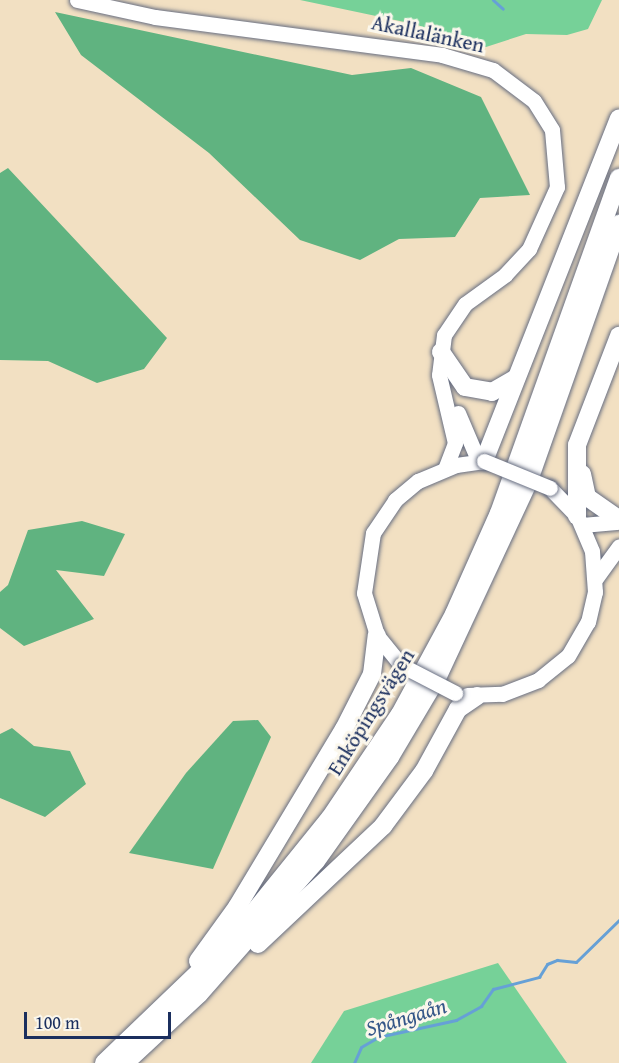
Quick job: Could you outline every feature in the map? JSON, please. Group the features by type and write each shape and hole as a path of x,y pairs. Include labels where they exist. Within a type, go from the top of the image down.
{"highway":[{"path":"481,460 619,119"},
{"path":"579,321 619,178"},
{"path":"579,321 619,224"},
{"name":"Enköpingsvägen","path":"125,1063 200,994 316,861 390,757 436,678 507,531 579,321"},
{"name":"Enköpingsvägen","path":"104,1063 145,1027 229,943 282,880 400,714 454,614 579,321"},
{"path":"580,521 573,462 619,336"},
{"path":"441,352 454,378 472,390 492,392 516,378"},
{"path":"588,421 584,489 594,505 619,521"},
{"path":"145,1027 214,939 288,825 365,688 376,658 377,635"},
{"path":"200,994 304,904 383,826 424,771 458,709 477,696"}],"main road":[{"name":"Akallalänken","path":"77,0 155,17 397,46 478,65 519,85 552,130 559,170 553,203 517,263 451,320 441,352 439,375 455,443 445,469"},
{"path":"441,352 452,400 481,460"},
{"path":"596,578 580,521 550,488 481,460 445,469 401,495 373,534 364,593 377,635 400,665 455,693 477,696 521,688 568,656 588,622 596,578 619,546"},
{"path":"580,521 619,521"}],"green space":[{"path":"300,0 602,0 588,29 567,35 526,34 486,47 414,24"},
{"path":"55,12 352,75 411,68 481,97 530,195 480,198 455,237 399,239 360,260 300,240 209,153 81,55"},
{"path":"8,168 167,338 144,369 97,383 48,361 0,360 0,173"},
{"path":"82,521 125,534 104,576 56,570 94,619 24,646 0,628 0,592 8,585 28,530"},
{"path":"258,720 271,737 213,869 129,853 186,773 233,721"},
{"path":"12,728 34,746 70,751 86,784 45,817 0,798 0,734"},
{"path":"498,963 567,1063 311,1063 344,1011"}],"waterway":[{"path":"493,0 503,9"},
{"name":"Spångaån","path":"354,1063 361,1047 378,1037 456,1020 481,1006 493,989 539,977 547,964 557,960 576,962 619,920"}]}
